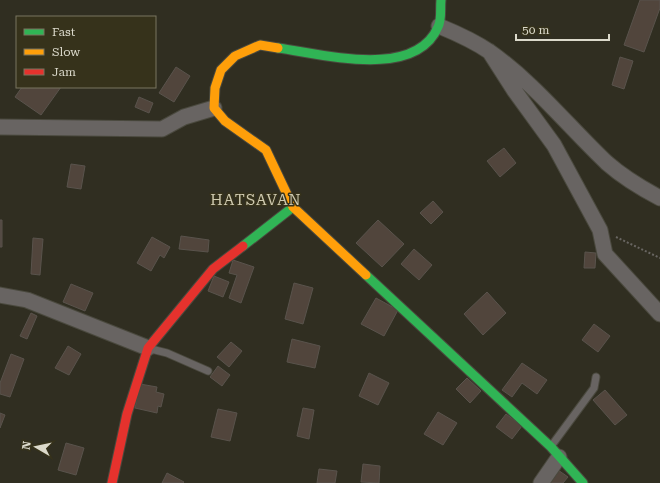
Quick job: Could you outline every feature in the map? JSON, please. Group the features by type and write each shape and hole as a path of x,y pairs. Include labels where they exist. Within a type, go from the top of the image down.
{"street":[{"path":"441,0 439,26 428,44 407,56 372,61 260,45 235,56 221,70 215,88 214,108 225,121 266,150 293,207 555,452 583,483"},
{"path":"439,26 466,37 489,51 532,87 608,163 638,186 660,198"},
{"path":"489,51 510,84 554,145 600,230 605,254 660,314"},
{"path":"0,127 162,129 184,117 214,108"},
{"path":"112,483 126,414 148,348 213,269 293,207"},
{"path":"0,294 27,300 148,348"},
{"path":"541,483 555,452"}],"lane":[{"path":"148,348 167,353 208,371"},
{"path":"555,452 594,388 596,377"}],"path":[{"path":"600,230 660,258"}],"building":[{"path":"640,0 660,0 660,8 644,52 624,45"},
{"path":"620,57 633,61 624,89 612,85"},
{"path":"176,67 190,76 174,102 159,93"},
{"path":"21,88 60,88 41,115 15,97"},
{"path":"139,97 153,103 149,113 135,107"},
{"path":"504,148 516,163 500,177 487,161"},
{"path":"71,164 85,166 81,189 67,187"},
{"path":"433,201 443,212 431,224 420,213"},
{"path":"0,220 2,220 2,247 0,247"},
{"path":"378,220 404,244 382,267 356,243"},
{"path":"181,236 209,240 208,252 179,249"},
{"path":"152,237 170,247 164,258 160,255 151,271 137,263"},
{"path":"33,238 43,239 40,275 31,274"},
{"path":"414,249 432,265 419,280 401,264"},
{"path":"585,252 596,253 595,268 584,268"},
{"path":"233,260 254,267 241,303 229,298 237,275 229,273"},
{"path":"214,276 229,282 223,297 208,291"},
{"path":"294,283 313,288 303,324 285,319"},
{"path":"71,284 93,293 85,311 63,302"},
{"path":"487,292 506,313 483,335 464,314"},
{"path":"376,298 398,310 384,336 361,324"},
{"path":"31,313 37,316 27,339 20,336"},
{"path":"594,324 610,336 598,352 582,340"},
{"path":"292,339 320,346 315,368 287,362"},
{"path":"231,342 242,351 229,367 217,357"},
{"path":"68,346 81,354 69,375 55,368"},
{"path":"11,354 24,359 10,397 0,394 0,383"},
{"path":"522,363 547,380 537,394 522,383 512,397 502,390"},
{"path":"218,366 230,375 222,386 210,377"},
{"path":"369,373 389,383 378,405 359,396"},
{"path":"467,378 481,391 470,403 456,389"},
{"path":"140,384 157,387 156,392 164,394 161,407 158,406 157,413 135,408"},
{"path":"605,390 627,415 615,425 593,400"},
{"path":"303,408 314,410 309,439 297,436"},
{"path":"218,409 237,413 230,441 211,437"},
{"path":"438,412 457,423 443,445 424,434"},
{"path":"0,413 5,415 0,428"},
{"path":"506,414 522,426 512,439 496,427"},
{"path":"66,443 84,448 76,475 58,470"},
{"path":"363,464 380,466 379,483 361,482"},
{"path":"319,469 337,471 335,483 317,483"},
{"path":"558,470 568,477 563,483 549,483"},
{"path":"167,473 184,482 162,483"}],"traffic: fast":[{"path":"278,48 319,55 366,60 389,59 410,53 426,43 438,27 441,0"},
{"path":"243,246 293,207"},
{"path":"366,275 551,447 583,483"}],"traffic: slow":[{"path":"278,48 260,45 235,56 221,70 215,88 214,108 225,121 266,150 293,207 366,275"}],"traffic: jam":[{"path":"112,483 127,414 148,348 213,269 243,246"}],"district":[{"name":"HATSAVAN","path":"256,200"}]}
